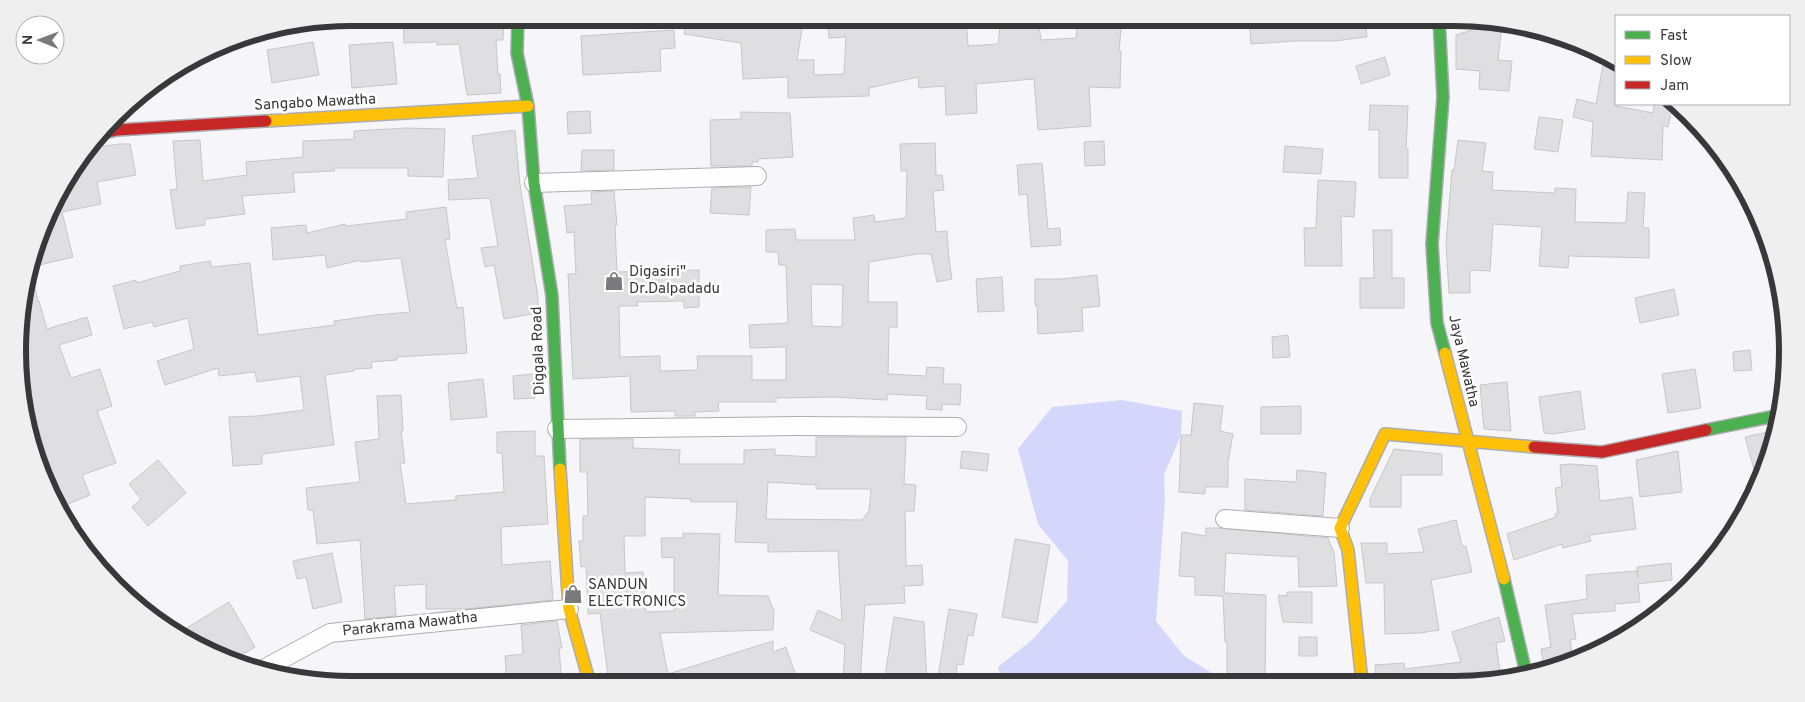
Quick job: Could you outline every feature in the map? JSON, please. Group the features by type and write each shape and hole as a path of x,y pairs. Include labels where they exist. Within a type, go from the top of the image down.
{"street":[{"name":"Diggala Road","path":"518,26 517,53 528,106 534,183 552,296 557,429 569,609 588,676"},
{"name":"Jaya Mawatha","path":"1439,26 1443,97 1432,244 1437,324 1518,634 1525,668"},
{"name":"Sangabo Mawatha","path":"112,131 528,106"},
{"path":"534,183 757,176"},
{"path":"1361,676 1348,550 1340,528 1385,434 1602,452 1772,417"},
{"path":"557,429 796,426 957,427"},
{"path":"1224,519 1340,528"},
{"name":"Parakrama Mawatha","path":"270,666 330,633 569,609"}],"shaded area":[{"path":"1122,400 1182,411 1181,435 1164,475 1165,501 1156,621 1184,656 1217,676 1000,675 998,667 1032,640 1067,601 1068,561 1038,524 1018,449 1052,407"}],"building":[{"path":"403,26 504,26 503,40 496,40 501,93 467,95 459,44 437,45 437,42 404,43"},
{"path":"686,26 783,26 802,29 797,60 814,60 814,75 844,74 846,37 829,38 828,26 967,26 968,46 998,44 1000,26 1039,26 1041,40 1076,38 1077,26 1121,26 1119,51 1121,51 1120,88 1089,87 1091,126 1038,130 1034,79 976,84 977,113 946,115 945,86 919,88 918,77 869,88 869,96 788,98 788,77 743,79 741,43 684,34"},
{"path":"1250,26 1366,26 1367,37 1334,41 1251,44"},
{"path":"1480,27 1501,30 1498,60 1512,61 1509,91 1479,89 1480,71 1456,69 1456,35"},
{"path":"674,30 675,48 660,49 661,71 583,75 581,36"},
{"path":"313,42 319,75 272,83 267,50"},
{"path":"393,42 397,84 352,88 349,45"},
{"path":"1385,57 1390,75 1361,84 1356,66"},
{"path":"1603,65 1615,69 1616,106 1653,113 1654,105 1666,105 1672,110 1668,127 1663,126 1662,160 1591,156 1593,122 1573,117 1577,99 1596,104"},
{"path":"1370,105 1408,106 1406,149 1408,149 1408,178 1379,178 1379,130 1369,130"},
{"path":"590,111 591,133 568,134 567,112"},
{"path":"741,112 790,113 793,157 759,159 758,162 752,162 752,166 711,166 710,120 741,119"},
{"path":"1539,117 1563,120 1558,152 1534,149"},
{"path":"406,128 445,129 443,177 408,176 408,168 334,168 335,171 293,173 295,192 242,196 245,214 205,219 205,225 176,229 170,190 177,189 173,141 200,140 203,181 247,175 246,162 303,157 303,141 354,139 354,131"},
{"path":"515,130 520,185 538,297 538,313 504,319 494,265 485,267 481,248 498,246 490,198 449,200 448,180 478,178 472,136"},
{"path":"1458,140 1486,143 1482,171 1493,172 1492,190 1555,193 1555,188 1576,189 1575,222 1626,223 1628,192 1645,193 1643,228 1649,228 1649,258 1569,256 1568,268 1539,266 1542,227 1493,224 1490,271 1470,270 1470,293 1449,293 1446,244 1452,170 1454,170"},
{"path":"1104,141 1105,165 1085,166 1084,142"},
{"path":"935,143 936,175 942,175 944,190 933,191 936,232 947,231 952,279 937,282 931,254 917,254 869,262 868,302 897,302 897,327 889,327 888,374 926,376 927,367 944,368 943,384 961,384 960,405 942,404 942,410 926,409 927,396 887,394 887,400 834,397 776,398 776,402 718,402 719,411 695,412 695,416 675,416 675,411 631,412 630,376 573,379 568,274 576,274 574,232 567,233 564,206 592,204 591,192 614,191 617,225 615,225 617,272 699,270 699,307 684,308 684,301 637,302 638,306 619,306 620,357 660,356 660,371 698,370 697,356 752,356 752,380 786,380 786,347 750,348 749,325 788,323 786,265 779,265 778,252 766,252 766,230 795,229 796,240 855,240 853,218 874,215 875,222 906,218 907,171 901,171 900,144","holes":["811,284 843,285 842,327 812,326"]},
{"path":"130,144 136,175 97,182 101,204 62,212 73,257 37,265 60,207 81,171 98,147"},
{"path":"1285,146 1323,149 1321,174 1283,172"},
{"path":"582,150 614,150 614,170 581,171"},
{"path":"1042,163 1048,229 1060,228 1061,245 1031,247 1027,194 1019,195 1017,165"},
{"path":"1318,180 1356,182 1354,217 1341,216 1342,266 1305,266 1304,228 1316,228"},
{"path":"751,187 749,215 710,213 712,188"},
{"path":"446,207 450,239 445,240 457,308 463,307 467,353 397,357 397,360 371,362 372,368 354,369 354,371 325,375 334,445 262,454 262,464 233,466 229,417 258,416 304,410 300,376 257,382 255,372 219,376 218,368 165,385 157,361 194,349 188,318 154,327 152,322 124,329 113,286 136,280 136,283 180,271 180,266 210,261 212,267 250,263 258,335 335,325 334,321 410,312 401,258 361,262 361,260 327,268 325,255 273,260 271,228 306,225 307,233 345,224 346,226 407,219 406,212"},
{"path":"1373,230 1392,230 1392,278 1404,278 1404,308 1360,308 1360,278 1374,278"},
{"path":"1097,275 1100,306 1082,308 1083,331 1038,334 1035,279 1062,279"},
{"path":"1002,277 1004,311 978,312 976,279"},
{"path":"34,281 38,302 47,329 87,317 92,335 59,345 71,378 100,369 112,406 97,411 116,463 82,475 90,495 66,505 50,473 52,473 36,427 29,393 26,351 29,309"},
{"path":"1674,289 1679,315 1640,323 1635,298"},
{"path":"1288,335 1290,357 1273,358 1272,337"},
{"path":"1750,350 1752,370 1734,371 1733,352"},
{"path":"1470,361 1472,378 1466,378 1462,362"},
{"path":"1695,369 1701,408 1668,413 1662,374"},
{"path":"534,374 535,398 514,399 513,376"},
{"path":"483,379 487,417 451,420 448,383"},
{"path":"1507,382 1511,431 1484,429 1480,385"},
{"path":"1580,391 1585,429 1553,434 1544,433 1539,397"},
{"path":"401,395 403,431 401,431 405,463 400,463 406,504 456,500 456,496 504,492 502,453 497,453 497,432 535,431 535,456 544,456 548,524 501,527 502,565 550,561 553,600 465,609 426,609 426,584 394,586 396,616 365,619 360,540 317,544 313,510 308,510 306,488 360,482 355,442 379,439 377,396"},
{"path":"1194,403 1223,406 1220,431 1233,434 1228,463 1228,487 1205,487 1205,494 1179,492 1181,435 1191,435"},
{"path":"1301,406 1301,434 1261,434 1261,407"},
{"path":"1769,432 1755,473 1745,437"},
{"path":"816,437 906,437 904,484 916,485 914,511 905,511 906,566 922,565 923,585 904,586 905,603 865,605 860,676 843,676 845,645 810,630 818,610 842,621 838,551 768,552 768,543 735,542 737,502 691,502 691,499 645,497 645,536 624,536 625,573 643,572 646,612 674,611 674,557 662,558 661,538 683,538 683,533 720,534 718,595 768,596 774,611 773,630 660,633 668,674 773,641 773,652 786,647 796,676 608,676 600,613 588,614 586,566 581,567 579,541 583,541 583,516 588,516 587,472 580,472 580,439 633,439 633,448 680,450 679,464 744,464 744,450 775,449 775,455 816,457","holes":["768,482 816,485 816,489 871,489 869,511 862,520 766,519"]},
{"path":"1394,449 1442,454 1442,475 1401,475 1401,507 1370,507 1370,499"},
{"path":"962,451 989,454 987,471 960,468"},
{"path":"1678,451 1682,492 1640,497 1636,460"},
{"path":"158,460 186,493 148,526 132,507 141,499 129,484"},
{"path":"1560,465 1597,466 1600,501 1632,497 1636,529 1589,535 1591,541 1563,548 1562,544 1514,560 1507,534 1556,517 1555,514 1558,513 1555,488 1562,487"},
{"path":"1297,470 1326,473 1323,516 1245,510 1245,479 1296,482"},
{"path":"1456,520 1462,546 1466,546 1472,572 1431,580 1439,630 1420,633 1385,634 1384,583 1366,583 1361,543 1387,543 1387,554 1424,552 1418,529"},
{"path":"1206,528 1220,528 1328,538 1334,553 1337,586 1299,587 1298,557 1226,553 1224,593 1266,595 1265,676 1227,676 1227,642 1225,642 1223,596 1195,595 1195,577 1179,576 1182,532 1206,536"},
{"path":"1015,539 1050,545 1037,623 1002,617"},
{"path":"332,553 342,602 313,609 306,577 297,579 293,561"},
{"path":"1671,563 1672,580 1638,584 1640,602 1615,604 1615,611 1572,614 1576,639 1570,640 1572,653 1543,663 1541,649 1551,647 1545,605 1587,599 1586,575 1637,571 1638,578 1637,567"},
{"path":"1287,592 1312,592 1312,623 1283,622 1278,595 1287,596"},
{"path":"229,602 255,647 240,656 207,642 185,629"},
{"path":"949,609 977,614 973,636 968,635 963,665 957,664 956,676 938,676"},
{"path":"894,617 924,622 927,676 885,676"},
{"path":"1499,617 1505,641 1496,643 1500,672 1454,676 1376,676 1375,665 1404,663 1405,669 1461,662 1452,632"},
{"path":"557,621 562,648 559,648 561,676 506,676 505,656 523,654 521,625"},
{"path":"1299,637 1317,637 1317,656 1299,656"}],"traffic: fast":[{"path":"518,26 517,53 528,106 534,183 552,296 560,469"},
{"path":"1439,26 1443,97 1432,244 1437,323 1445,353"},
{"path":"1706,430 1772,417"},
{"path":"1504,579 1525,668"}],"traffic: slow":[{"path":"266,121 528,106"},
{"path":"1445,353 1504,579"},
{"path":"1361,676 1348,550 1340,528 1385,434 1534,447"},
{"path":"560,469 569,609 588,676"}],"traffic: jam":[{"path":"112,131 266,121"},
{"path":"1534,447 1602,452 1706,430"}],"place":[{"name":"Digasiri\" Dr.Dalpadadu","path":"614,281"},
{"name":"SANDUN ELECTRONICS","path":"573,594"}]}
